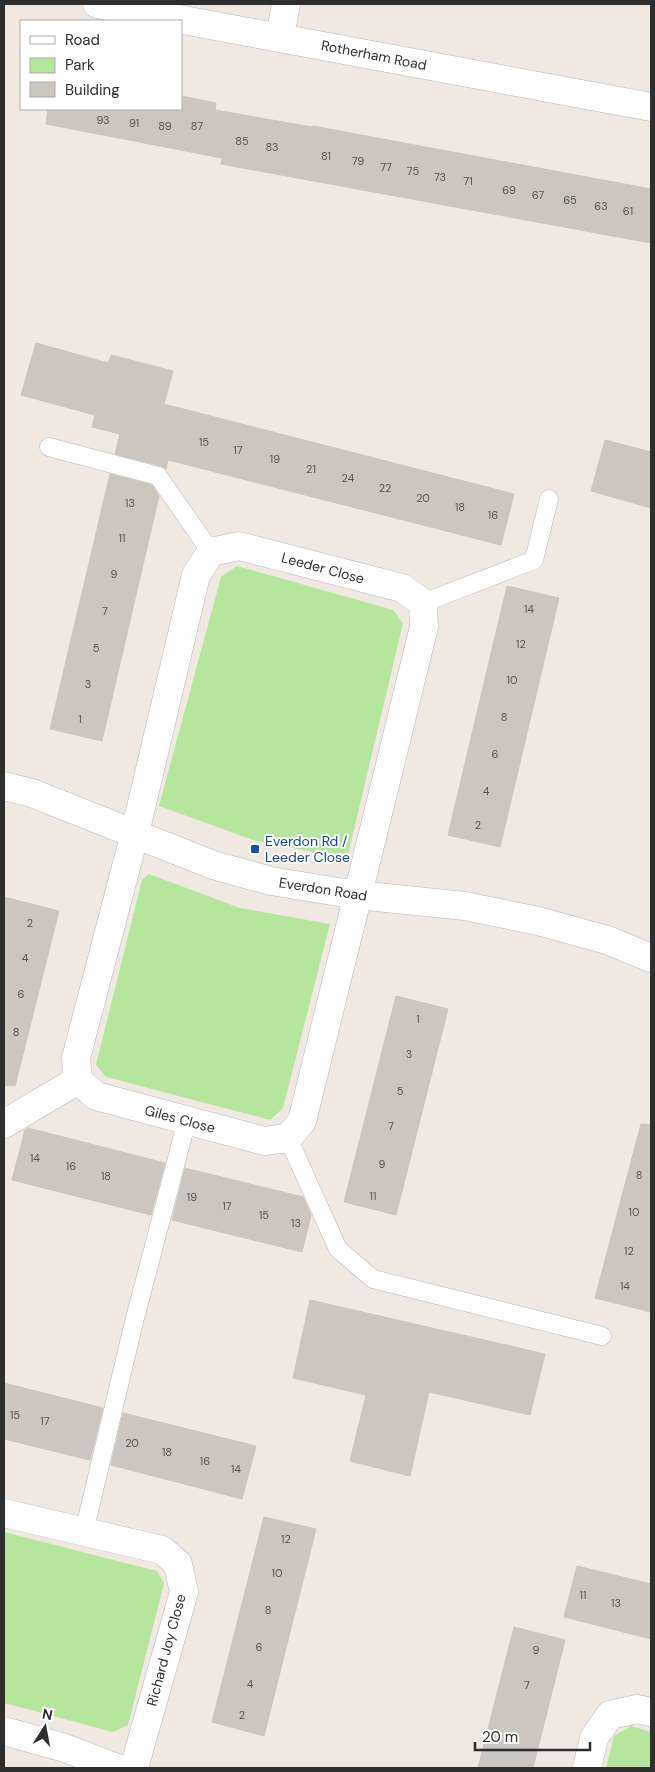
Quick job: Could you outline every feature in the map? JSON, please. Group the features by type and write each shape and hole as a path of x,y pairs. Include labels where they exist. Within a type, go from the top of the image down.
{"street":[{"name":"Rotherham Road","path":"98,4 651,107"},
{"path":"280,37 286,4"},
{"name":"Leeder Close","path":"211,552 239,546 402,588 423,603"},
{"path":"4,1124 78,1080 76,1058 135,833 196,575 211,552"},
{"path":"288,1138 302,1121 424,627 423,603"},
{"name":"Everdon Road","path":"4,786 32,793 212,865 271,881 357,895 465,906 538,921 607,940 651,958"},
{"name":"Giles Close","path":"78,1080 96,1096 264,1141 288,1138"},
{"name":"Richard Joy Close","path":"4,1514 162,1550 178,1564 184,1592 134,1768"},
{"path":"587,1768 594,1738 610,1714 637,1709 651,1712"},
{"path":"4,1731 65,1748 118,1768"}],"lane":[{"path":"49,447 158,476 211,552"},
{"path":"423,603 534,560 549,499"},
{"path":"84,1532 134,1322 187,1120"},
{"path":"288,1138 338,1249 373,1279 602,1336"}],"green space":[{"path":"237,566 393,610 403,623 347,859 253,840 159,806 221,577"},
{"path":"149,874 240,908 330,924 283,1108 270,1120 106,1077 96,1065 142,880"},
{"path":"4,1532 157,1571 164,1583 128,1725 113,1732 4,1703"},
{"path":"631,1726 651,1732 651,1768 606,1768 614,1736"}],"building":[{"path":"182,96 216,103 215,110 313,126 651,189 651,243 221,164 222,158 46,124 48,110 182,110"},
{"path":"36,343 108,363 111,355 173,371 164,404 514,494 501,545 168,460 166,469 115,454 120,434 92,427 95,415 21,395"},
{"path":"605,440 651,452 651,508 591,491"},
{"path":"110,474 152,485 159,496 102,741 50,729"},
{"path":"507,586 559,598 500,847 448,835"},
{"path":"4,897 59,911 15,1086 4,1085"},
{"path":"396,996 448,1009 396,1215 344,1202"},
{"path":"641,1124 651,1125 651,1312 595,1298"},
{"path":"28,1128 165,1163 151,1215 12,1180 25,1130"},
{"path":"185,1168 303,1197 311,1215 302,1252 172,1220"},
{"path":"310,1300 545,1354 530,1415 429,1392 410,1476 350,1461 366,1395 293,1378"},
{"path":"4,1383 103,1408 90,1460 4,1439"},
{"path":"123,1413 256,1446 242,1499 111,1465"},
{"path":"264,1517 316,1529 264,1736 212,1722"},
{"path":"577,1566 651,1584 651,1639 564,1617"},
{"path":"514,1627 565,1640 533,1768 478,1768"}],"place":[{"name":"Everdon Rd / Leeder Close","path":"255,849"}]}
